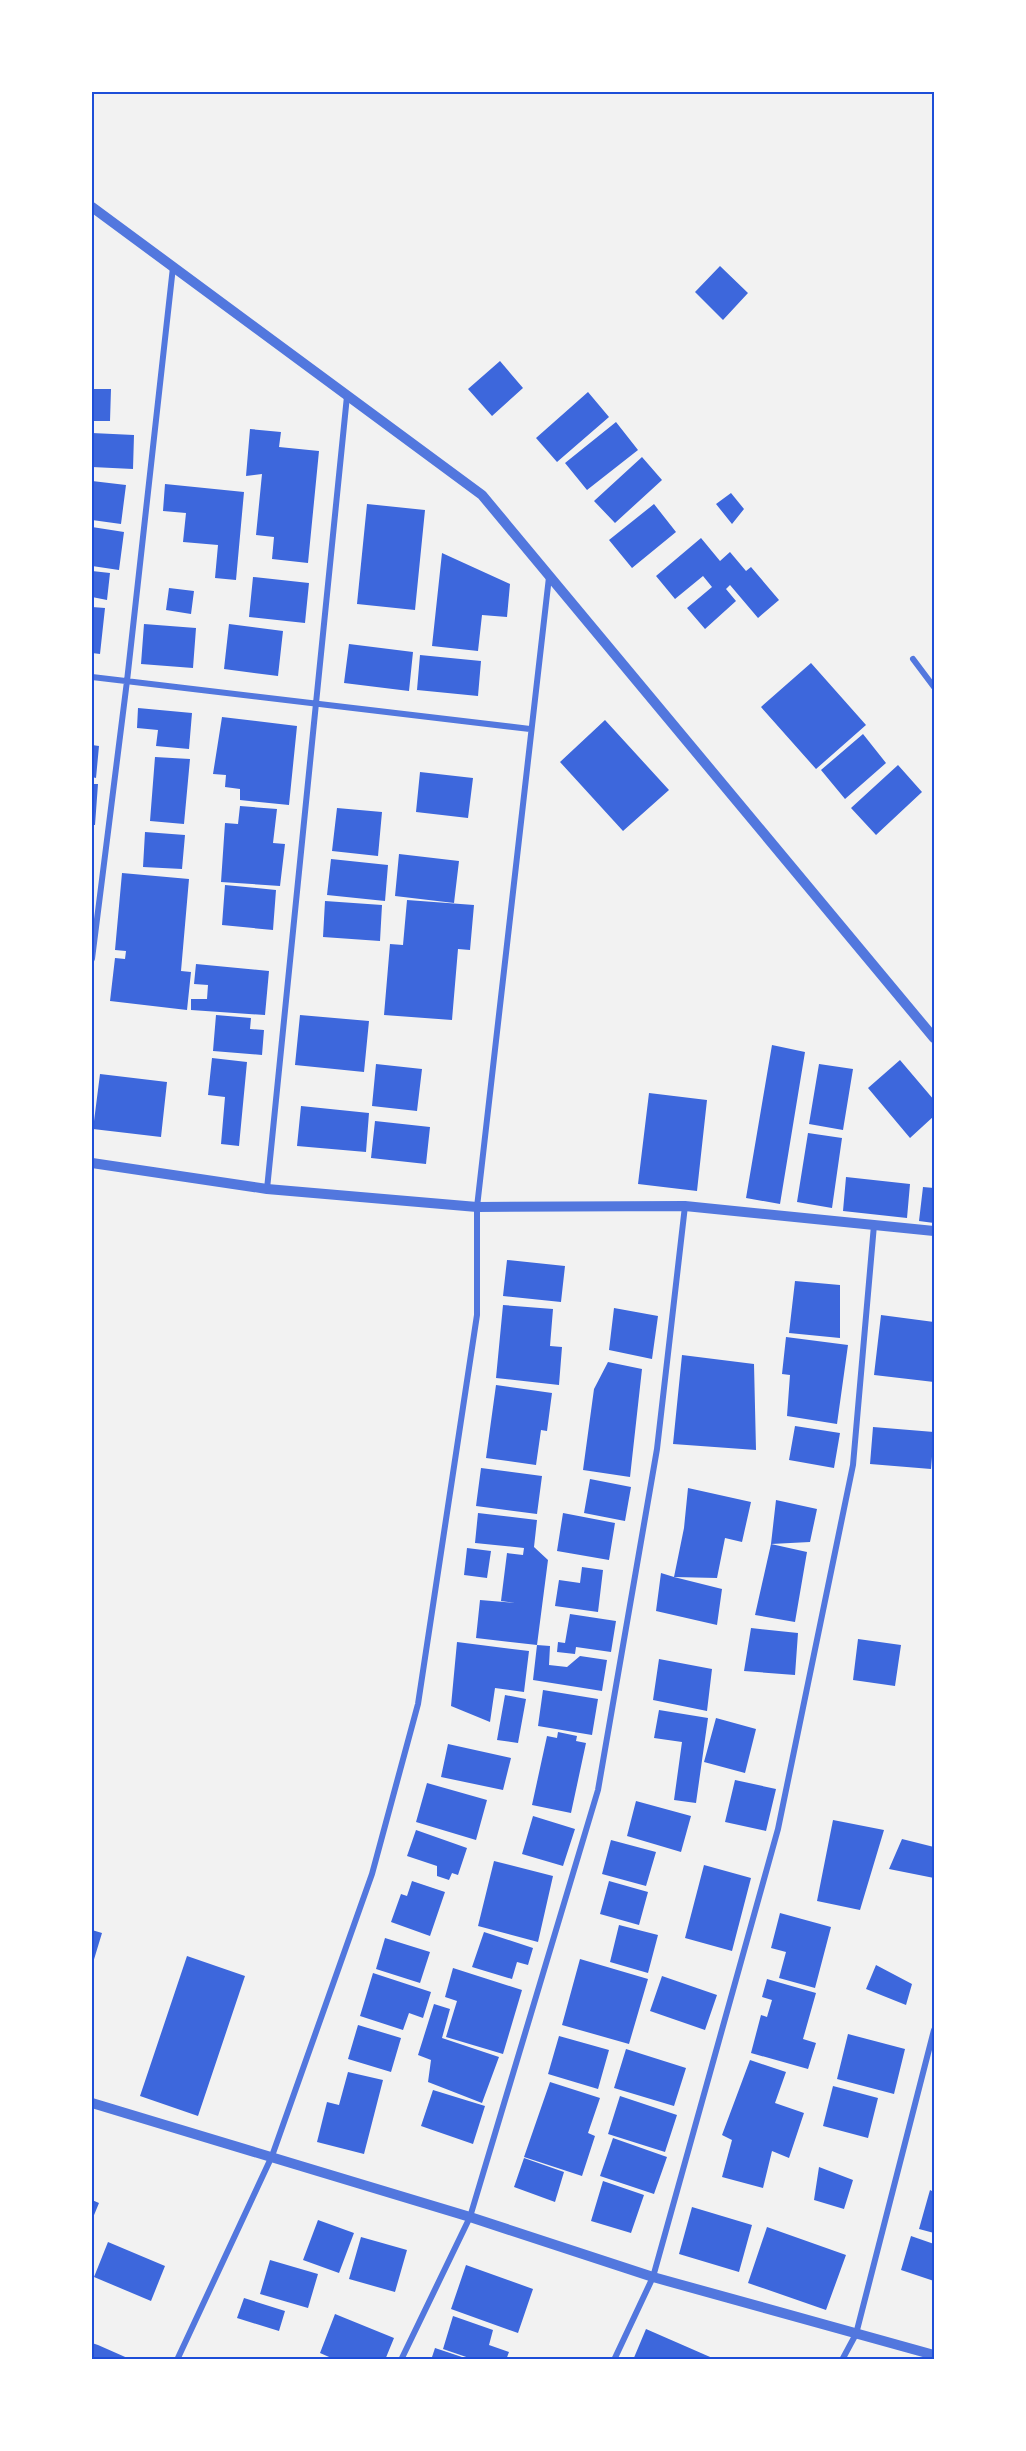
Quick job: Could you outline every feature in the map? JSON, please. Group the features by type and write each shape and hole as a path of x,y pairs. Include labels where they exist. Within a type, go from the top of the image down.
{"street":[{"path":"92,207 482,495 934,1038"},
{"path":"92,959 127,681 172,267"},
{"path":"267,1189 347,396"},
{"path":"177,2360 272,2156 372,1874 417,1704 477,1315 477,1207 549,576"},
{"path":"914,659 934,687"},
{"path":"92,677 530,729"},
{"path":"92,1163 267,1189 477,1207 685,1206 934,1231"},
{"path":"401,2360 470,2217 598,1790 657,1449 685,1206"},
{"path":"614,2360 653,2277 780,1817 853,1465 874,1225"},
{"path":"842,2360 856,2334 934,2030"},
{"path":"92,2103 470,2217 653,2277 934,2355"}],"building":[{"path":"720,266 748,293 723,320 695,292"},
{"path":"500,361 523,388 492,416 468,389"},
{"path":"92,389 111,389 110,421 92,421"},
{"path":"588,392 609,417 557,462 536,438"},
{"path":"616,422 638,450 587,490 565,463"},
{"path":"250,429 281,432 279,447 319,451 308,563 272,559 274,537 256,535 262,474 246,476"},
{"path":"92,433 134,435 133,469 92,467"},
{"path":"642,457 662,480 615,523 594,501"},
{"path":"92,481 126,485 121,524 92,520"},
{"path":"165,484 244,492 236,580 215,578 218,545 183,542 186,513 163,511"},
{"path":"731,493 744,509 732,524 716,504"},
{"path":"367,504 425,510 415,610 357,604"},
{"path":"654,504 676,532 632,568 609,540"},
{"path":"92,527 124,532 119,570 92,566"},
{"path":"701,538 720,561 730,552 746,571 751,567 779,600 758,618 730,585 726,589 736,601 705,629 687,608 712,587 703,576 675,599 656,576"},
{"path":"442,553 510,584 507,617 482,615 478,651 432,646"},
{"path":"92,571 110,573 107,600 92,597"},
{"path":"253,577 309,583 305,623 249,617"},
{"path":"169,588 194,591 191,614 166,610"},
{"path":"92,607 105,608 100,654 92,653"},
{"path":"144,624 196,628 193,668 141,664"},
{"path":"229,624 283,631 278,676 224,669"},
{"path":"349,644 413,652 409,691 344,683"},
{"path":"420,655 481,661 478,696 417,690"},
{"path":"811,663 866,725 816,769 761,707"},
{"path":"138,708 192,713 189,749 156,746 158,730 137,728"},
{"path":"222,717 297,726 289,805 240,800 240,789 225,787 226,775 213,774"},
{"path":"605,720 669,790 623,831 560,762"},
{"path":"863,734 886,763 845,799 821,770"},
{"path":"92,745 99,746 96,778 92,777"},
{"path":"155,757 190,759 184,824 150,821"},
{"path":"898,765 922,792 876,835 851,808"},
{"path":"420,772 473,778 468,818 416,812"},
{"path":"92,784 98,784 95,825 92,825"},
{"path":"240,806 277,809 273,843 285,844 280,886 221,882 225,823 238,824"},
{"path":"337,808 382,812 378,856 332,851"},
{"path":"145,832 185,835 182,869 143,867"},
{"path":"399,854 459,861 454,903 395,896"},
{"path":"331,859 388,865 385,901 327,895"},
{"path":"122,873 189,879 181,971 191,972 187,1010 110,1001 115,958 125,959 126,951 115,950"},
{"path":"225,885 276,890 273,930 222,925"},
{"path":"407,900 474,905 470,950 458,949 452,1020 384,1015 390,944 403,945"},
{"path":"325,901 382,905 380,941 323,937"},
{"path":"196,964 269,971 265,1015 191,1010 191,999 207,999 208,985 194,984"},
{"path":"216,1015 251,1018 250,1029 264,1030 262,1055 213,1051"},
{"path":"300,1015 369,1021 364,1072 295,1065"},
{"path":"772,1045 805,1052 780,1204 746,1198"},
{"path":"212,1058 247,1062 239,1146 221,1144 225,1097 208,1095"},
{"path":"900,1060 934,1100 934,1116 910,1138 868,1088"},
{"path":"376,1064 422,1069 417,1111 372,1106"},
{"path":"819,1064 853,1069 843,1130 809,1124"},
{"path":"100,1074 167,1082 161,1137 93,1129"},
{"path":"649,1093 707,1100 697,1191 638,1184"},
{"path":"301,1106 369,1113 366,1152 297,1146"},
{"path":"375,1121 430,1127 426,1164 371,1158"},
{"path":"808,1133 842,1138 832,1208 797,1202"},
{"path":"846,1177 910,1184 907,1218 843,1211"},
{"path":"923,1187 934,1188 934,1223 919,1221"},
{"path":"507,1260 565,1266 561,1302 503,1296"},
{"path":"795,1281 840,1285 840,1338 789,1333"},
{"path":"503,1305 553,1309 550,1346 562,1347 559,1385 496,1378"},
{"path":"614,1308 658,1316 652,1359 609,1350"},
{"path":"881,1315 934,1322 934,1382 874,1375"},
{"path":"786,1337 848,1345 837,1424 787,1416 790,1375 782,1374"},
{"path":"682,1355 754,1364 756,1450 673,1444"},
{"path":"608,1362 642,1369 630,1477 583,1470 594,1389"},
{"path":"496,1385 552,1393 547,1431 541,1430 536,1465 486,1458"},
{"path":"795,1426 840,1433 834,1468 789,1460"},
{"path":"873,1427 934,1432 931,1469 870,1464"},
{"path":"481,1468 542,1476 537,1514 476,1506"},
{"path":"590,1479 631,1487 625,1521 584,1513"},
{"path":"688,1488 751,1502 742,1542 725,1538 717,1578 674,1577 684,1528"},
{"path":"776,1500 817,1509 810,1542 771,1544"},
{"path":"478,1513 537,1520 534,1547 548,1560 537,1645 476,1638 480,1600 515,1603 501,1601 507,1553 523,1555 524,1548 475,1543"},
{"path":"563,1513 615,1523 609,1560 557,1551"},
{"path":"771,1544 807,1552 795,1622 755,1615"},
{"path":"467,1548 491,1551 487,1578 464,1575"},
{"path":"582,1567 603,1570 598,1612 555,1606 559,1580 580,1583"},
{"path":"661,1573 722,1589 717,1625 656,1611"},
{"path":"570,1614 616,1621 611,1652 576,1647 575,1654 557,1652 558,1642 565,1643"},
{"path":"751,1628 798,1633 795,1675 744,1671"},
{"path":"858,1639 901,1645 895,1686 853,1680"},
{"path":"457,1642 529,1651 524,1692 495,1688 490,1722 451,1706"},
{"path":"537,1645 550,1646 549,1665 567,1667 580,1656 607,1660 602,1691 533,1680"},
{"path":"659,1659 712,1669 707,1711 653,1700"},
{"path":"543,1690 598,1699 592,1735 538,1726"},
{"path":"505,1695 526,1699 518,1743 497,1740"},
{"path":"659,1710 708,1718 696,1803 674,1800 682,1742 654,1738"},
{"path":"716,1718 756,1729 745,1773 704,1762"},
{"path":"558,1732 577,1736 576,1741 586,1743 571,1813 532,1805 547,1736 557,1738"},
{"path":"448,1744 511,1758 503,1790 441,1777"},
{"path":"735,1780 776,1789 766,1831 725,1822"},
{"path":"427,1783 487,1800 476,1840 416,1822"},
{"path":"636,1801 691,1816 681,1852 627,1836"},
{"path":"533,1816 575,1829 563,1866 522,1854"},
{"path":"833,1820 884,1830 860,1910 817,1901"},
{"path":"416,1830 467,1848 458,1875 452,1873 449,1880 437,1876 437,1866 407,1856"},
{"path":"902,1839 934,1847 934,1878 889,1869"},
{"path":"611,1840 656,1852 646,1886 602,1874"},
{"path":"494,1861 553,1876 538,1942 478,1926"},
{"path":"704,1865 751,1878 732,1951 685,1938"},
{"path":"412,1881 445,1892 430,1936 391,1922 401,1894 407,1896"},
{"path":"609,1881 648,1892 639,1925 600,1914"},
{"path":"780,1913 831,1927 815,1988 779,1978 786,1952 771,1948"},
{"path":"619,1925 658,1935 648,1973 610,1962"},
{"path":"92,1930 102,1933 92,1966"},
{"path":"484,1932 533,1948 528,1965 517,1962 512,1979 472,1967"},
{"path":"385,1938 430,1952 420,1983 376,1969"},
{"path":"187,1956 245,1976 198,2116 140,2096"},
{"path":"580,1959 648,1979 629,2044 562,2025"},
{"path":"876,1965 912,1984 906,2005 866,1989"},
{"path":"453,1968 522,1990 503,2054 446,2037 457,2001 445,1997"},
{"path":"373,1973 431,1992 423,2018 409,2013 403,2030 360,2016"},
{"path":"662,1976 717,1995 705,2030 650,2011"},
{"path":"767,1979 816,1993 803,2039 816,2043 808,2069 751,2053 761,2015 767,2017 772,2000 762,1997"},
{"path":"434,2004 450,2009 442,2038 499,2057 482,2103 428,2082 431,2060 418,2055"},
{"path":"358,2025 401,2038 391,2072 348,2059"},
{"path":"848,2034 905,2049 894,2094 837,2079"},
{"path":"559,2036 609,2050 598,2089 548,2074"},
{"path":"626,2049 686,2068 674,2106 614,2088"},
{"path":"750,2060 786,2072 775,2103 804,2113 789,2158 772,2151 763,2188 722,2177 732,2140 722,2135"},
{"path":"348,2072 383,2080 364,2154 317,2142 327,2102 339,2105"},
{"path":"550,2082 600,2098 588,2133 595,2136 582,2176 524,2157"},
{"path":"833,2086 878,2098 868,2138 823,2126"},
{"path":"433,2090 485,2106 473,2144 421,2126"},
{"path":"620,2096 677,2115 665,2152 608,2134"},
{"path":"613,2138 667,2157 654,2194 600,2176"},
{"path":"524,2158 564,2172 555,2202 514,2187"},
{"path":"819,2167 853,2180 844,2209 814,2200"},
{"path":"603,2181 644,2195 631,2233 591,2221"},
{"path":"930,2190 934,2192 934,2233 919,2229"},
{"path":"92,2200 99,2203 92,2220"},
{"path":"692,2207 752,2225 739,2272 679,2254"},
{"path":"318,2220 354,2233 339,2273 303,2260"},
{"path":"767,2227 846,2255 826,2310 748,2283"},
{"path":"911,2236 934,2244 934,2281 901,2270"},
{"path":"361,2237 407,2250 395,2292 349,2279"},
{"path":"108,2242 165,2266 151,2301 94,2277"},
{"path":"270,2260 318,2274 308,2308 260,2294"},
{"path":"466,2265 533,2289 518,2333 451,2309"},
{"path":"244,2298 285,2311 279,2331 237,2318"},
{"path":"335,2314 394,2338 385,2360 336,2360 320,2353"},
{"path":"453,2316 493,2330 489,2345 509,2352 506,2360 475,2360 443,2349"},
{"path":"646,2329 717,2360 633,2360"},
{"path":"92,2343 98,2345 132,2360 92,2360"},
{"path":"435,2348 468,2359 468,2360 431,2360"}]}
